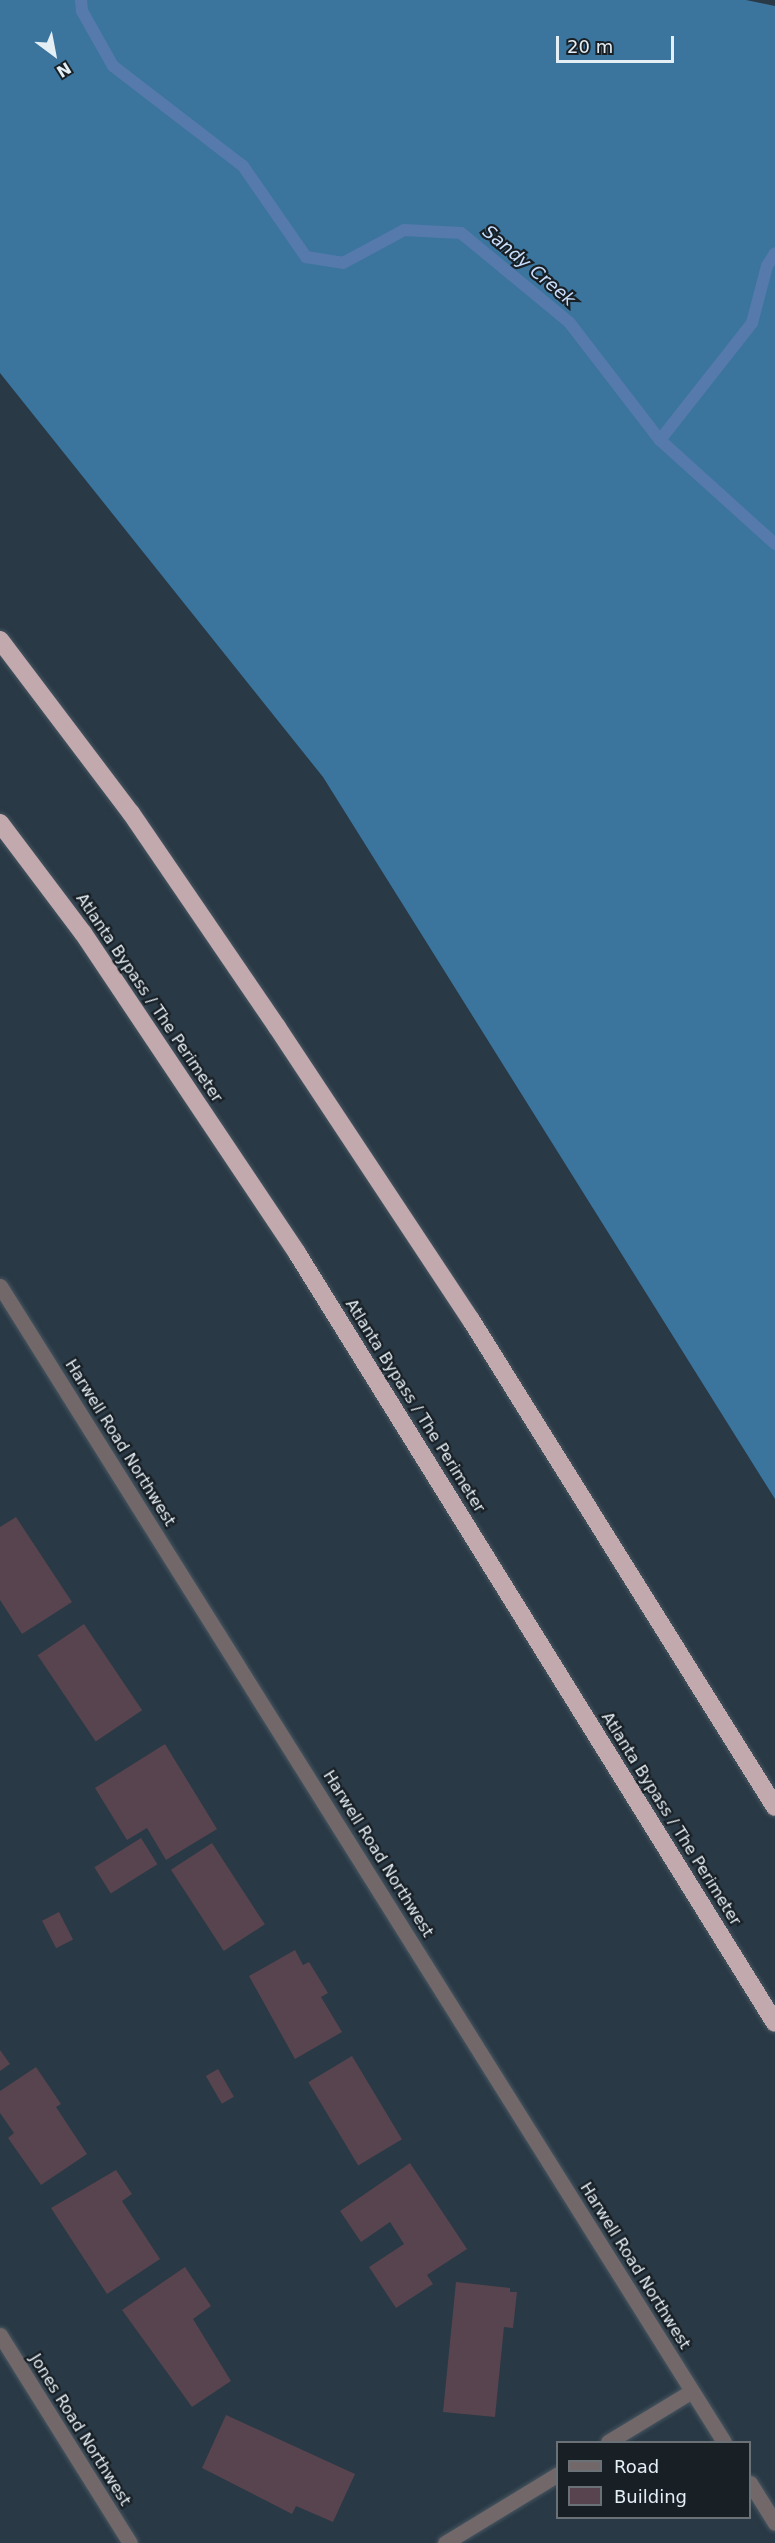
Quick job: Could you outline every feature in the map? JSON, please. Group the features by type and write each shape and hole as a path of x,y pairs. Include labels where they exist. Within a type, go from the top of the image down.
{"highway":[{"path":"0,640 131,813 277,1027 471,1320 775,1807"},
{"name":"Atlanta Bypass / The Perimeter","path":"0,823 83,933 297,1253 775,2023"}],"street":[{"name":"Harwell Road Northwest","path":"0,1286 723,2441"},
{"name":"Jones Road Northwest","path":"0,2335 130,2543"},
{"path":"610,2441 692,2391"},
{"path":"445,2543 556,2475"},
{"path":"751,2484 775,2523"}],"shaded area":[{"path":"0,0 746,0 775,6 775,1499 323,777 0,373"}],"building":[{"path":"16,1517 72,1602 22,1634 0,1600 0,1527"},
{"path":"84,1624 142,1710 96,1742 38,1655"},
{"path":"165,1744 217,1829 166,1860 147,1828 127,1840 95,1788"},
{"path":"141,1838 157,1864 111,1893 94,1867"},
{"path":"212,1843 265,1924 224,1951 171,1870"},
{"path":"59,1912 73,1940 56,1948 42,1921"},
{"path":"295,1950 303,1965 309,1962 328,1993 321,1997 342,2032 295,2059 249,1976"},
{"path":"0,2050 10,2064 0,2071"},
{"path":"352,2056 402,2139 358,2165 308,2082"},
{"path":"36,2067 61,2104 56,2107 87,2154 41,2185 8,2138 14,2133 0,2113 0,2091"},
{"path":"218,2069 234,2097 222,2104 206,2076"},
{"path":"410,2163 467,2249 427,2275 433,2284 396,2308 369,2267 404,2244 390,2222 361,2242 340,2211"},
{"path":"116,2170 132,2194 122,2201 160,2259 107,2294 51,2208"},
{"path":"185,2267 211,2306 193,2319 231,2381 192,2407 122,2310"},
{"path":"456,2282 510,2288 510,2292 517,2292 513,2328 504,2327 495,2417 443,2412"},
{"path":"226,2415 355,2474 333,2522 296,2506 292,2514 202,2468"}],"waterway":[{"name":"Sandy Creek","path":"81,0 82,11 113,66 243,166 306,257 343,263 404,230 461,233 569,322 660,440 775,544"},
{"path":"660,440 752,323 767,266 775,253"}]}
